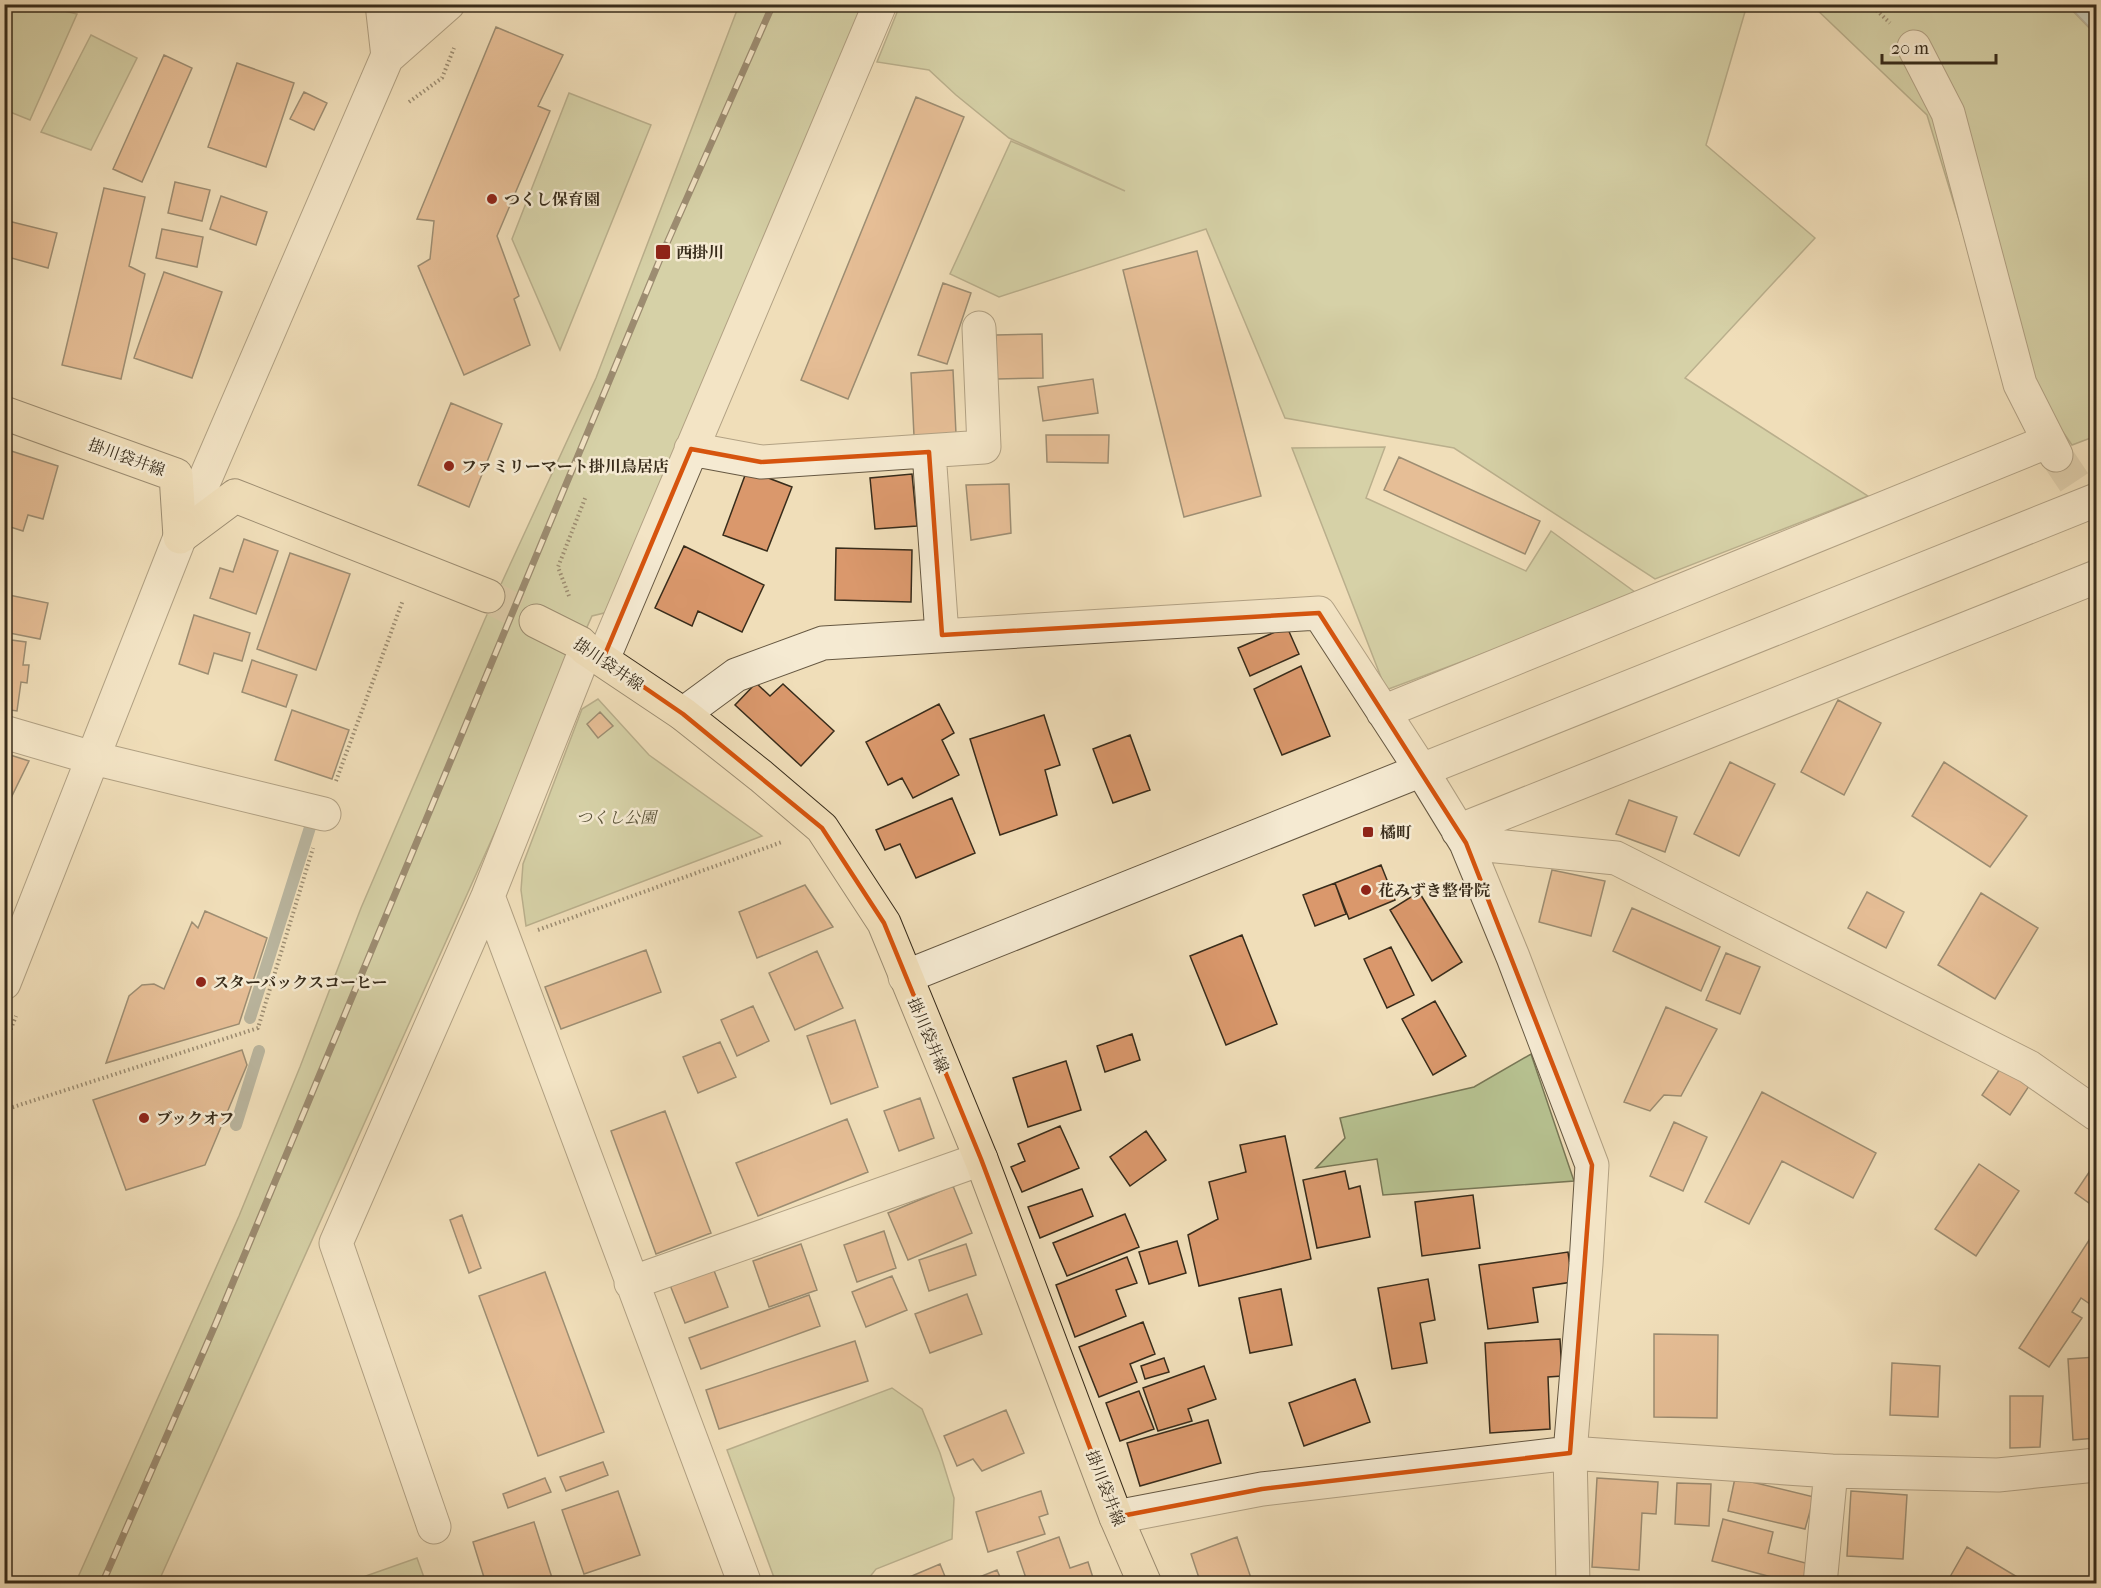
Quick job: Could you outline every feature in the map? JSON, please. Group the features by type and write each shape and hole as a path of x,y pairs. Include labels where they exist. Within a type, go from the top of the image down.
{"main road":[{"name":"掛川袋井線","path":"4,413 176,475 180,537"},
{"path":"180,537 235,496 488,596"},
{"name":"掛川袋井線","path":"536,621 580,643 683,714 822,828 884,923 981,1159 1116,1517 1145,1584"}],"street":[{"path":"382,4 388,57"},
{"path":"4,983 180,537 410,4"},
{"path":"388,57 448,4"},
{"path":"434,1527 336,1243 595,654 691,449 880,4"},
{"path":"1383,712 2052,448 2020,384 1948,113 1914,47"},
{"path":"691,449 761,462 984,447 980,328"},
{"path":"929,452 942,635"},
{"path":"905,977 2097,501"},
{"path":"1462,837 2097,577"},
{"path":"683,714 736,675 823,643 1319,613 1462,837 1513,957 1592,1165 1570,1454 1573,1584"},
{"path":"4,732 93,758 324,814"},
{"path":"1462,837 1616,858 2029,1067 2097,1114"},
{"path":"488,896 745,1584"},
{"path":"631,1282 981,1159"},
{"path":"1116,1517 1262,1489 1570,1454 1831,1471 1998,1475 2097,1466"},
{"path":"1820,1584 1831,1471"}],"path":[{"path":"404,106 442,78 458,38"},
{"path":"572,604 558,567 586,496"},
{"path":"4,1110 258,1028 324,814 415,567"},
{"path":"504,942 822,828"}],"highlighted area":[{"path":"691,449 761,462 929,452 942,635 1319,613 1466,843 1592,1165 1570,1453 1262,1489 1116,1517 981,1159 884,923 822,828 683,714 603,659"}],"green space":[{"path":"9,5 39,5 77,14 30,120 5,110 4,17"},
{"path":"739,5 871,5 608,612 592,616 158,1583 75,1584 239,1216 300,1067 361,908 485,619 596,378"},
{"path":"900,5 1747,5 1706,145 1815,238 1685,378 1868,496 1655,579 1454,448 1285,418 1206,229 999,297 950,274 1011,141 1125,191 1009,138 929,70 877,62"},
{"path":"1812,5 2067,5 2096,35 2096,436 2072,445 1993,331 1927,115"},
{"path":"91,35 137,58 91,150 41,132"},
{"path":"569,93 651,125 560,350 512,239"},
{"path":"1385,447 1366,498 1526,571 1551,531 1639,595 1386,690 1292,448"},
{"name":"つくし公園","path":"598,699 649,755 762,836 526,926 521,890 523,864 582,709"},
{"path":"1531,1054 1574,1181 1383,1195 1377,1159 1316,1168 1345,1138 1340,1118 1474,1087"},
{"path":"892,1388 922,1409 940,1453 954,1498 952,1539 876,1569 865,1583 845,1583 821,1579 776,1583 727,1450"},
{"path":"417,1558 426,1583 346,1583"}],"water":[{"path":"2068,5 2096,5 2096,34"}],"building":[{"path":"496,27 563,55 538,106 550,111 497,236 519,296 514,299 530,345 464,375 418,266 430,259 434,221 417,219"},
{"path":"164,55 192,68 142,182 113,169"},
{"path":"237,63 294,83 266,167 208,147"},
{"path":"304,92 327,103 314,130 290,119"},
{"path":"916,97 964,117 848,399 801,380"},
{"path":"175,182 210,190 202,221 168,213"},
{"path":"104,188 145,197 129,266 145,274 121,379 62,365"},
{"path":"221,196 267,212 256,245 210,229"},
{"path":"4,220 57,233 48,268 4,256"},
{"path":"162,229 203,237 197,267 156,258"},
{"path":"1197,251 1261,496 1184,517 1123,270"},
{"path":"164,272 222,292 192,378 134,358"},
{"path":"943,283 971,293 947,364 918,355"},
{"path":"1042,334 1043,378 997,379 996,335"},
{"path":"953,370 956,434 914,436 911,373"},
{"path":"1093,379 1098,413 1043,421 1038,387"},
{"path":"451,403 502,424 469,507 418,485"},
{"path":"1046,435 1109,435 1108,463 1047,462"},
{"path":"5,449 58,466 43,519 28,515 23,531 4,525"},
{"path":"1399,457 1540,521 1525,554 1384,490"},
{"path":"747,470 792,487 767,551 723,535"},
{"path":"912,474 917,526 875,529 870,478"},
{"path":"1009,484 1011,533 971,540 966,485"},
{"path":"244,539 278,551 256,614 210,598 220,568 233,572"},
{"path":"684,546 764,585 742,632 698,611 692,626 655,608"},
{"path":"836,548 912,550 911,602 835,600"},
{"path":"290,553 350,574 316,670 257,649"},
{"path":"4,594 48,603 40,639 4,632"},
{"path":"194,615 250,633 242,661 214,653 208,674 179,664"},
{"path":"1287,627 1299,654 1250,676 1238,648"},
{"path":"4,639 26,642 23,665 29,665 27,683 21,682 17,711 4,709"},
{"path":"252,660 297,675 286,707 242,692"},
{"path":"1301,666 1330,736 1282,755 1254,689"},
{"path":"756,683 770,696 783,684 834,731 801,766 735,705"},
{"path":"1838,700 1881,723 1844,795 1801,772"},
{"path":"939,704 954,733 942,740 959,775 913,798 902,778 888,785 866,742"},
{"path":"292,710 349,730 332,779 275,760"},
{"path":"600,712 613,726 598,738 587,724"},
{"path":"1044,715 1060,765 1045,770 1057,815 1000,835 970,739"},
{"path":"1130,735 1150,790 1113,803 1093,749"},
{"path":"4,753 29,761 9,802 4,800"},
{"path":"1730,762 1775,784 1739,856 1694,834"},
{"path":"1944,762 2027,816 1990,867 1912,816"},
{"path":"952,798 975,853 916,878 900,844 885,850 876,830"},
{"path":"1629,800 1677,817 1665,852 1616,834"},
{"path":"1381,865 1395,900 1349,919 1335,883"},
{"path":"1552,870 1605,881 1591,936 1539,922"},
{"path":"1335,883 1346,914 1315,926 1303,895"},
{"path":"805,885 833,927 757,958 739,912"},
{"path":"1419,892 1462,962 1432,981 1390,910"},
{"path":"1867,892 1904,912 1886,948 1848,928"},
{"path":"1981,893 2038,928 1995,999 1938,965"},
{"path":"1632,908 1720,947 1701,991 1613,951"},
{"path":"205,911 267,938 239,1024 106,1063 129,996 142,985 154,984 164,989 192,922 198,928"},
{"path":"1242,935 1277,1024 1226,1045 1190,956"},
{"path":"1391,947 1414,995 1387,1008 1364,959"},
{"path":"646,950 661,992 561,1029 545,987"},
{"path":"817,951 843,1008 795,1030 769,973"},
{"path":"1726,953 1760,967 1740,1014 1706,1000"},
{"path":"1435,1001 1466,1056 1433,1075 1402,1019"},
{"path":"753,1006 769,1041 737,1056 721,1020"},
{"path":"1666,1007 1717,1029 1681,1096 1664,1095 1650,1111 1624,1102"},
{"path":"855,1020 878,1087 831,1104 807,1036"},
{"path":"1132,1034 1140,1060 1105,1072 1097,1046"},
{"path":"720,1042 736,1077 698,1093 683,1057"},
{"path":"242,1050 247,1065 205,1165 126,1190 93,1100"},
{"path":"2006,1060 2033,1080 2010,1115 1982,1095"},
{"path":"1066,1061 1081,1110 1028,1127 1013,1078"},
{"path":"1762,1092 1876,1153 1853,1198 1782,1161 1749,1224 1705,1202"},
{"path":"920,1098 934,1138 899,1151 884,1111"},
{"path":"665,1111 711,1233 656,1254 611,1131"},
{"path":"847,1119 868,1172 758,1216 736,1163"},
{"path":"1674,1122 1707,1137 1683,1191 1650,1176"},
{"path":"1060,1126 1079,1168 1022,1192 1011,1167 1025,1161 1018,1144"},
{"path":"1146,1131 1166,1160 1130,1186 1110,1157"},
{"path":"1285,1136 1311,1259 1199,1286 1188,1235 1218,1219 1209,1182 1246,1172 1240,1145"},
{"path":"2096,1162 2096,1208 2075,1193"},
{"path":"1979,1164 2019,1191 1976,1256 1935,1229"},
{"path":"1345,1171 1349,1189 1360,1186 1370,1237 1317,1248 1303,1180"},
{"path":"953,1186 972,1233 908,1260 888,1213"},
{"path":"1082,1189 1093,1216 1040,1238 1028,1207"},
{"path":"1473,1195 1480,1248 1422,1256 1415,1202"},
{"path":"1125,1214 1139,1247 1067,1276 1053,1243"},
{"path":"462,1215 481,1268 469,1273 450,1220"},
{"path":"884,1231 896,1268 857,1282 844,1245"},
{"path":"2095,1231 2096,1308 2081,1298 2072,1312 2082,1318 2049,1367 2019,1348"},
{"path":"1177,1241 1186,1273 1149,1284 1139,1252"},
{"path":"801,1244 817,1290 769,1307 753,1261"},
{"path":"966,1244 976,1275 929,1291 919,1260"},
{"path":"1568,1252 1572,1282 1533,1288 1538,1322 1488,1329 1479,1265"},
{"path":"1127,1257 1137,1283 1116,1290 1126,1316 1075,1337 1056,1285"},
{"path":"713,1268 728,1307 685,1323 670,1285"},
{"path":"545,1272 604,1432 538,1456 479,1296"},
{"path":"892,1276 907,1310 866,1327 852,1292"},
{"path":"1428,1279 1435,1320 1420,1323 1427,1363 1392,1369 1378,1288"},
{"path":"1281,1289 1292,1345 1250,1353 1239,1298"},
{"path":"967,1294 982,1334 930,1353 915,1314"},
{"path":"809,1295 820,1326 701,1369 689,1338"},
{"path":"1143,1322 1155,1354 1130,1364 1137,1382 1099,1397 1079,1347"},
{"path":"1654,1334 1718,1335 1717,1418 1654,1417"},
{"path":"1560,1339 1562,1376 1548,1377 1550,1429 1490,1433 1485,1343"},
{"path":"855,1341 868,1381 719,1429 706,1390"},
{"path":"2096,1357 2096,1438 2073,1440 2068,1359"},
{"path":"1164,1358 1169,1372 1145,1379 1141,1366"},
{"path":"1892,1363 1940,1366 1938,1417 1890,1415"},
{"path":"1204,1366 1216,1399 1188,1409 1192,1421 1158,1431 1143,1388"},
{"path":"1355,1379 1370,1422 1304,1446 1289,1403"},
{"path":"1139,1391 1154,1429 1120,1441 1106,1403"},
{"path":"2010,1396 2043,1396 2040,1447 2010,1448"},
{"path":"1006,1410 1024,1453 982,1471 973,1459 957,1466 944,1436"},
{"path":"1208,1420 1221,1463 1140,1486 1127,1443"},
{"path":"603,1462 608,1475 566,1491 560,1477"},
{"path":"545,1478 551,1492 508,1508 503,1494"},
{"path":"1597,1478 1658,1482 1656,1514 1642,1513 1639,1570 1592,1567"},
{"path":"1735,1478 1814,1497 1805,1529 1728,1511"},
{"path":"1677,1483 1711,1484 1709,1526 1675,1524"},
{"path":"618,1491 640,1555 584,1574 562,1510"},
{"path":"1041,1491 1048,1514 1039,1517 1045,1534 988,1552 976,1512"},
{"path":"1851,1491 1907,1495 1903,1559 1847,1556"},
{"path":"1723,1519 1773,1532 1768,1553 1813,1565 1808,1584 1797,1584 1712,1561"},
{"path":"534,1522 554,1584 486,1584 473,1542"},
{"path":"1059,1537 1070,1568 1088,1562 1095,1584 1028,1584 1017,1552"},
{"path":"1237,1537 1253,1584 1201,1584 1191,1554"},
{"path":"1967,1547 2019,1578 2015,1584 1946,1584"},
{"path":"940,1564 948,1584 893,1584"},
{"path":"997,1570 1003,1584 962,1584"}],"waterway":[{"path":"250,1018 312,821 306,819"},
{"path":"236,1125 259,1051"}],"tunnel":[{"path":"2056,455 2096,515"},
{"path":"488,596 536,621"}],"railway":[{"path":"102,1584 216,1323 663,252 773,4"}],"place":[{"name":"つくし保育園","path":"492,199"},
{"name":"西掛川","path":"663,252"},
{"name":"ファミリーマート掛川鳥居店","path":"449,466"},
{"name":"橘町","path":"1368,832"},
{"name":"花みずき整骨院","path":"1366,890"},
{"name":"スターバックスコーヒー","path":"201,982"},
{"name":"ブックオフ","path":"144,1118"}]}
